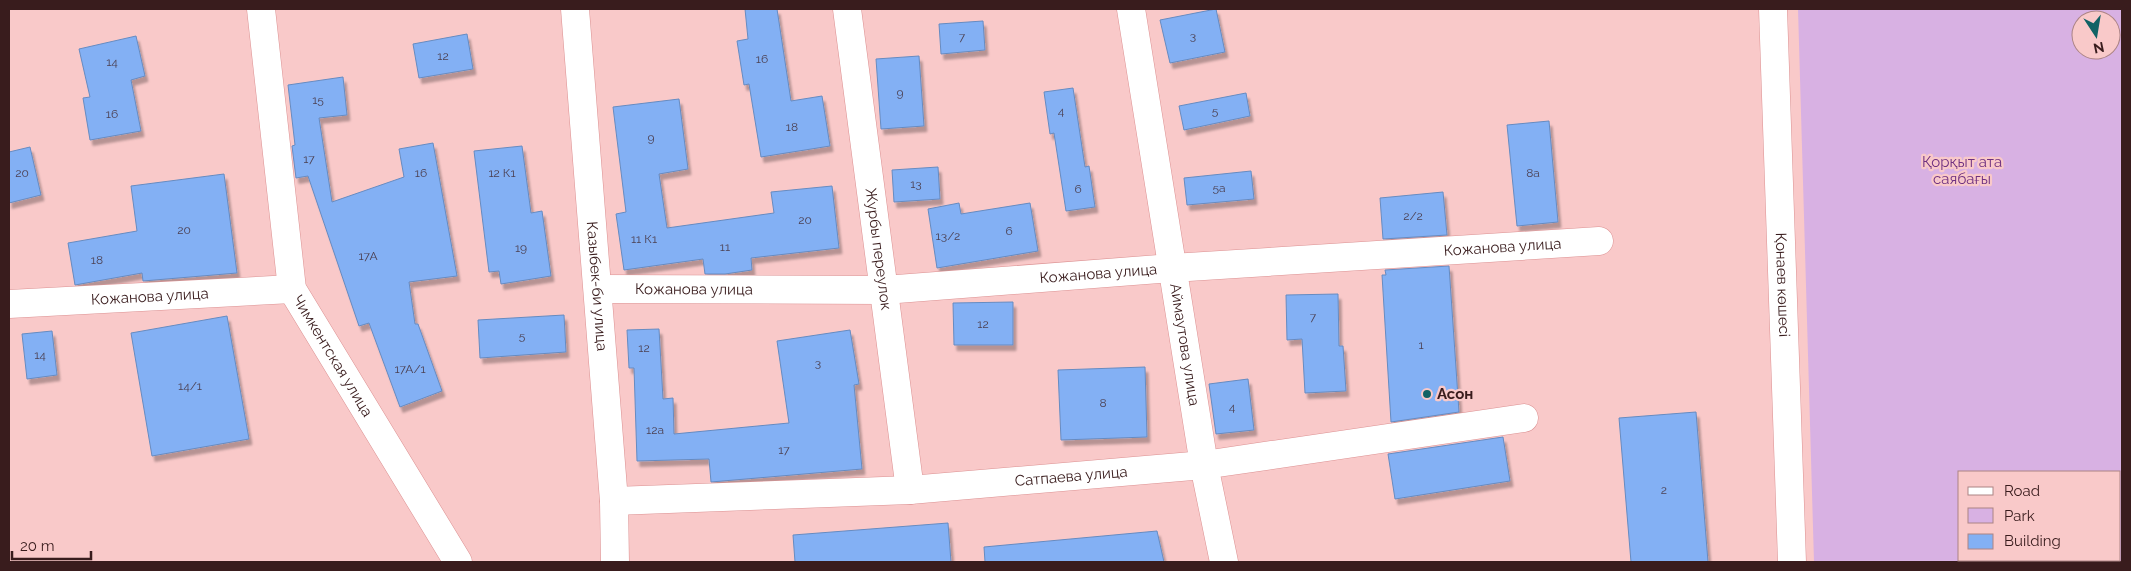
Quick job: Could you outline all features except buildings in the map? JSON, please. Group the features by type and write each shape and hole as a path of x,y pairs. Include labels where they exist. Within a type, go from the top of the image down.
{"street":[{"name":"Чимкентская улица","path":"261,9 292,289 458,562"},
{"name":"Казыбек-би улица","path":"575,9 618,554"},
{"name":"Журбы переулок","path":"847,9 910,490"},
{"name":"Аймаутова улица","path":"1131,9 1204,465 1224,562"},
{"name":"Қонаев көшесі","path":"1773,9 1792,562"},
{"name":"Кожанова улица","path":"598,289 884,290 1172,268 1599,241"},
{"name":"Кожанова улица","path":"9,304 292,289"},
{"name":"Сатпаева улица","path":"614,501 910,490 1204,465 1524,418"}],"green space":[{"name":"Қорқыт ата саябағы","path":"1798,9 2122,9 2122,562 1814,562"}],"place":[{"name":"Асон","path":"1427,394"}]}
